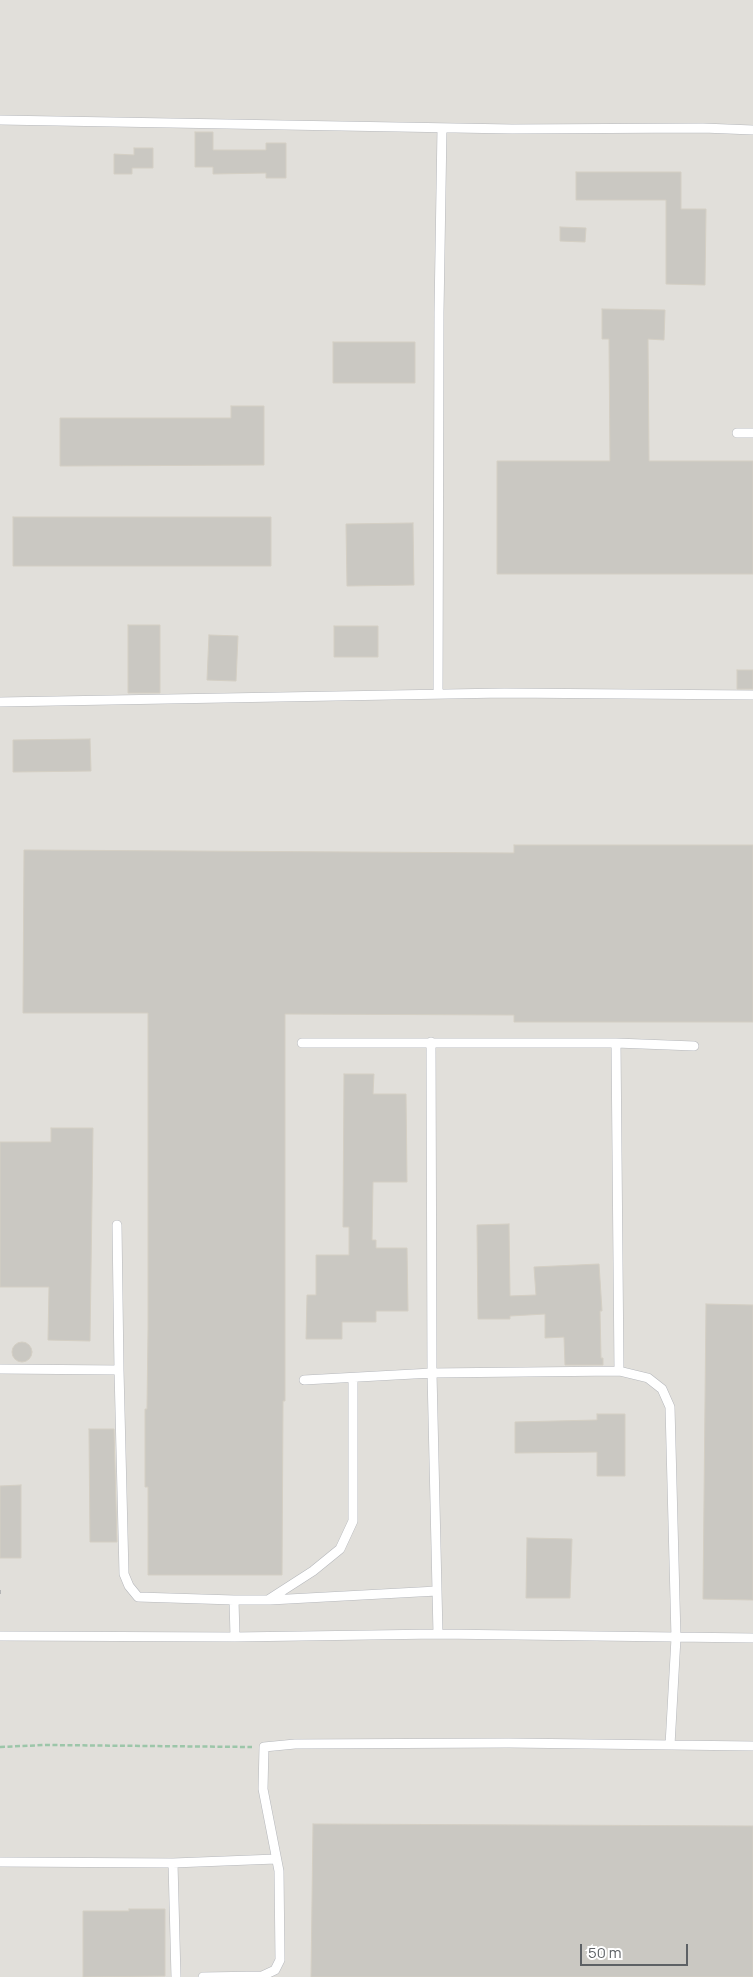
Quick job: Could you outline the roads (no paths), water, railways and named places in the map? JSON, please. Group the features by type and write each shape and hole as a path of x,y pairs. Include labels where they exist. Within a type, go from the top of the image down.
{"lane":[{"path":"0,120 442,128 703,128 753,130"},
{"path":"438,694 438,332 442,128"},
{"path":"737,433 753,433"},
{"path":"0,702 504,693 753,695"},
{"path":"302,1042 694,1046"},
{"path":"431,1042 432,1373 438,1634"},
{"path":"616,1044 619,1372"},
{"path":"117,1225 124,1574 129,1586 138,1597 268,1600 437,1591"},
{"path":"0,1369 119,1370"},
{"path":"304,1380 432,1373 619,1372 648,1378 662,1389 670,1406 676,1638 670,1745"},
{"path":"268,1600 313,1570 340,1549 353,1521 354,1378"},
{"path":"234,1600 235,1637"},
{"path":"0,1636 235,1637 438,1634 753,1638"},
{"path":"203,1977 262,1976 275,1970 280,1960 279,1871 263,1789 264,1747 314,1744 753,1746"},
{"path":"0,1862 173,1863 276,1859"},
{"path":"173,1863 176,1977"}]}
